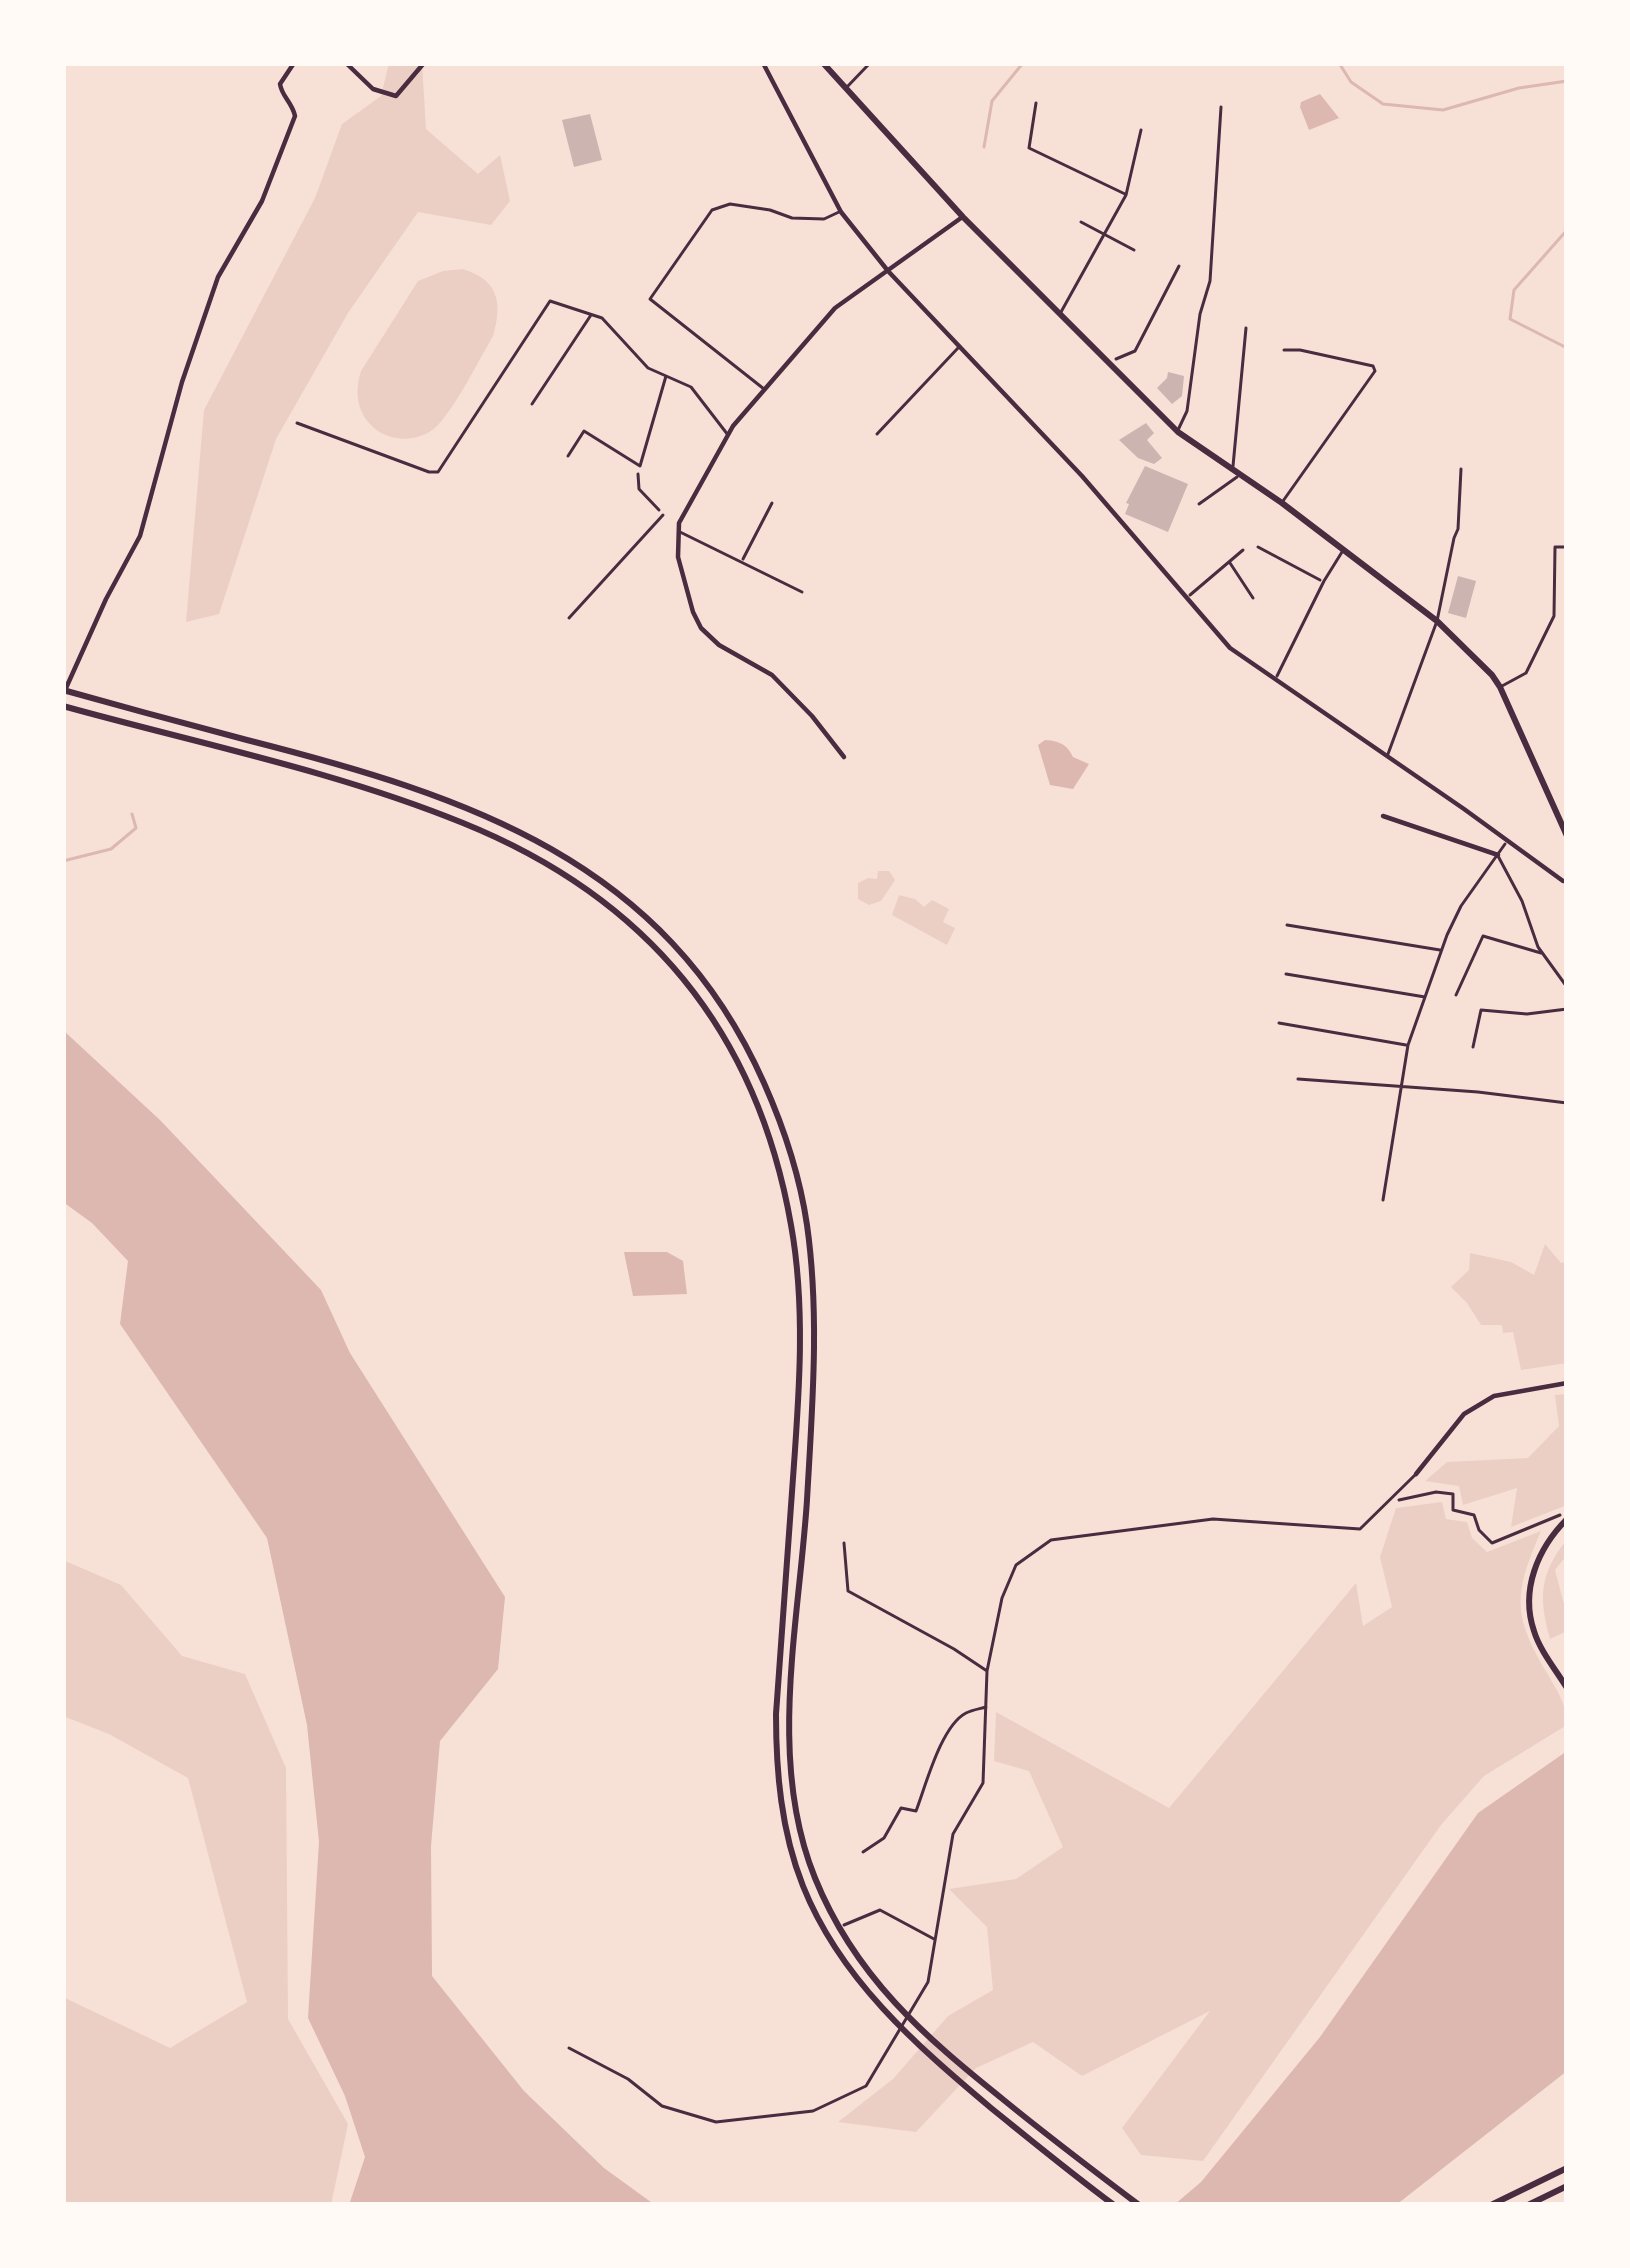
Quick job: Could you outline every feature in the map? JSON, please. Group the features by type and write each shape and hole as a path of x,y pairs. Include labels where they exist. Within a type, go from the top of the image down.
{"main road":[{"path":"823,63 963,217 1178,432 1282,502 1437,621 1492,675 1567,836"},
{"path":"63,692 319,758 473,810 586,869 677,947 715,993 755,1064 788,1147 806,1223 814,1306 806,1507 789,1713 798,1820 814,1876 846,1942 916,2026 1072,2156 1139,2205"},
{"path":"63,706 314,773 432,811 524,851 578,882 624,919 703,1002 757,1102 792,1227 798,1408 776,1755 784,1823 803,1886 837,1950 875,2003 934,2060 1114,2205"},
{"path":"1567,1516 1540,1551 1528,1607 1534,1634 1567,1688"},
{"path":"1491,2205 1567,2168"},
{"path":"1528,2205 1567,2186"}],"street":[{"path":"63,692 140,536 182,382 218,277 262,201 295,116 280,84 294,63"},
{"path":"346,63 373,88 396,96 424,63"},
{"path":"764,63 841,212 889,271 1082,476 1231,648 1567,881"},
{"path":"844,757 772,675 719,645 701,628 679,557 679,523 728,435 835,308 963,217"},
{"path":"1383,816 1498,855"},
{"path":"1416,1474 1464,1414 1494,1396 1567,1383"}],"lane":[{"path":"845,88 870,63"},
{"path":"1036,104 1029,148 1126,195"},
{"path":"1178,432 1187,411 1200,314 1210,281 1222,107"},
{"path":"1060,313 1126,195 1141,130"},
{"path":"764,388 650,299 712,210 730,204 792,218 824,219 841,212"},
{"path":"1081,222 1134,250"},
{"path":"296,423 438,472 550,301 602,318 648,368 691,387 728,435"},
{"path":"532,404 592,313"},
{"path":"1233,468 1246,328"},
{"path":"877,434 959,346"},
{"path":"1282,502 1375,371 1373,366 1284,350"},
{"path":"568,456 584,431 640,466 666,376"},
{"path":"1387,756 1437,621 1458,529 1461,469"},
{"path":"1199,504 1241,474"},
{"path":"742,561 772,503"},
{"path":"568,618 663,514"},
{"path":"679,531 802,592"},
{"path":"1258,547 1324,581"},
{"path":"1500,687 1526,674 1554,616 1555,548 1567,547"},
{"path":"1187,598 1243,550"},
{"path":"1276,680 1343,550"},
{"path":"1229,562 1253,598"},
{"path":"1383,1200 1408,1045 1460,906 1506,842"},
{"path":"1498,855 1542,953 1567,987"},
{"path":"1287,925 1442,950"},
{"path":"1456,995 1483,936 1542,953"},
{"path":"1286,974 1426,998"},
{"path":"1473,1047 1481,1010 1528,1014 1567,1009"},
{"path":"1279,1023 1408,1045"},
{"path":"1298,1078 1567,1102"},
{"path":"569,2048 628,2079 662,2106 716,2122 812,2111 866,2086 928,1982 953,1834 983,1784 987,1671 1001,1598 1016,1564 1051,1540 1213,1519 1360,1528 1416,1474"},
{"path":"844,1543 848,1591 987,1671"},
{"path":"863,1852 884,1838 901,1808 916,1811 954,1724 965,1714 986,1707"},
{"path":"844,1925 880,1910 936,1940"}],"path":[{"path":"1108,362 1135,351 1179,266"},
{"path":"640,466 639,489 663,514"},
{"path":"1390,1502 1436,1492 1453,1494 1453,1510 1474,1515 1479,1530 1492,1543 1567,1516"}],"shaded area":[{"path":"389,63 422,63 426,129 478,174 500,155 510,201 491,225 418,212 348,313 276,439 219,614 186,622 204,410 315,198 342,124 381,96"},
{"path":"1320,94 1339,118 1309,130 1301,102"},
{"path":"463,269 484,279 495,294 493,336 438,425 413,438 385,435 370,424 359,406 361,371 418,281"},
{"path":"1045,740 1062,744 1073,757 1089,764 1073,789 1050,785 1038,745"},
{"path":"878,871 889,871 895,880 881,901 869,905 858,899 858,883 877,879"},
{"path":"899,895 924,907 932,900 949,909 943,922 955,928 947,945 892,915"},
{"path":"63,1030 161,1121 321,1290 350,1353 505,1597 498,1669 440,1741 431,1846 432,1976 524,2091 604,2168 655,2205 349,2205 365,2157 345,2096 308,2018 319,1842 307,1725 267,1538 120,1324 128,1261 92,1223 63,1202"},
{"path":"1545,1244 1561,1263 1567,1261 1567,1363 1521,1370 1513,1332 1503,1333 1502,1325 1481,1325 1451,1287 1469,1270 1470,1253 1511,1262 1534,1275"},
{"path":"624,1252 667,1252 683,1261 687,1294 633,1296"},
{"path":"1567,1394 1567,1505 1511,1527 1517,1488 1463,1505 1459,1486 1425,1481 1447,1462 1528,1458 1559,1426 1555,1395"},
{"path":"1442,1502 1446,1519 1467,1522 1472,1538 1487,1552 1541,1531 1522,1588 1523,1619 1561,1698 1567,1725 1484,1776 1441,1825 1203,2161 1141,2155 1122,2128 1210,2011 1082,2076 1033,2042 976,2068 916,2132 838,2122 893,2079 948,2016 993,1990 987,1927 949,1889 1016,1879 1063,1847 1029,1771 994,1761 996,1712 1169,1808 1356,1583 1363,1626 1392,1607 1380,1557 1396,1508"},
{"path":"1567,1539 1567,1555 1555,1570 1567,1631 1550,1639 1544,1586 1551,1563"},
{"path":"63,1560 121,1585 182,1656 245,1674 286,1768 288,2019 348,2124 331,2205 63,2205 63,1997 170,2048 247,2002 188,1778 109,1734 63,1716"},
{"path":"1567,1751 1567,2071 1396,2205 1174,2205 1201,2182 1320,2037 1478,1813"}],"building":[{"path":"590,114 602,160 574,167 562,120"},
{"path":"1168,372 1184,376 1182,396 1172,404 1157,388"},
{"path":"1146,423 1154,433 1147,440 1162,458 1154,464 1138,458 1119,440"},
{"path":"1145,466 1188,484 1168,532 1125,514"},
{"path":"1458,576 1476,581 1466,618 1448,613"}],"waterway":[{"path":"984,147 992,101 1023,63"},
{"path":"1339,63 1351,82 1383,104 1443,110 1519,88 1567,81"},
{"path":"1567,230 1514,290 1510,319 1567,348"},
{"path":"63,861 111,849 136,828 132,814"}]}
